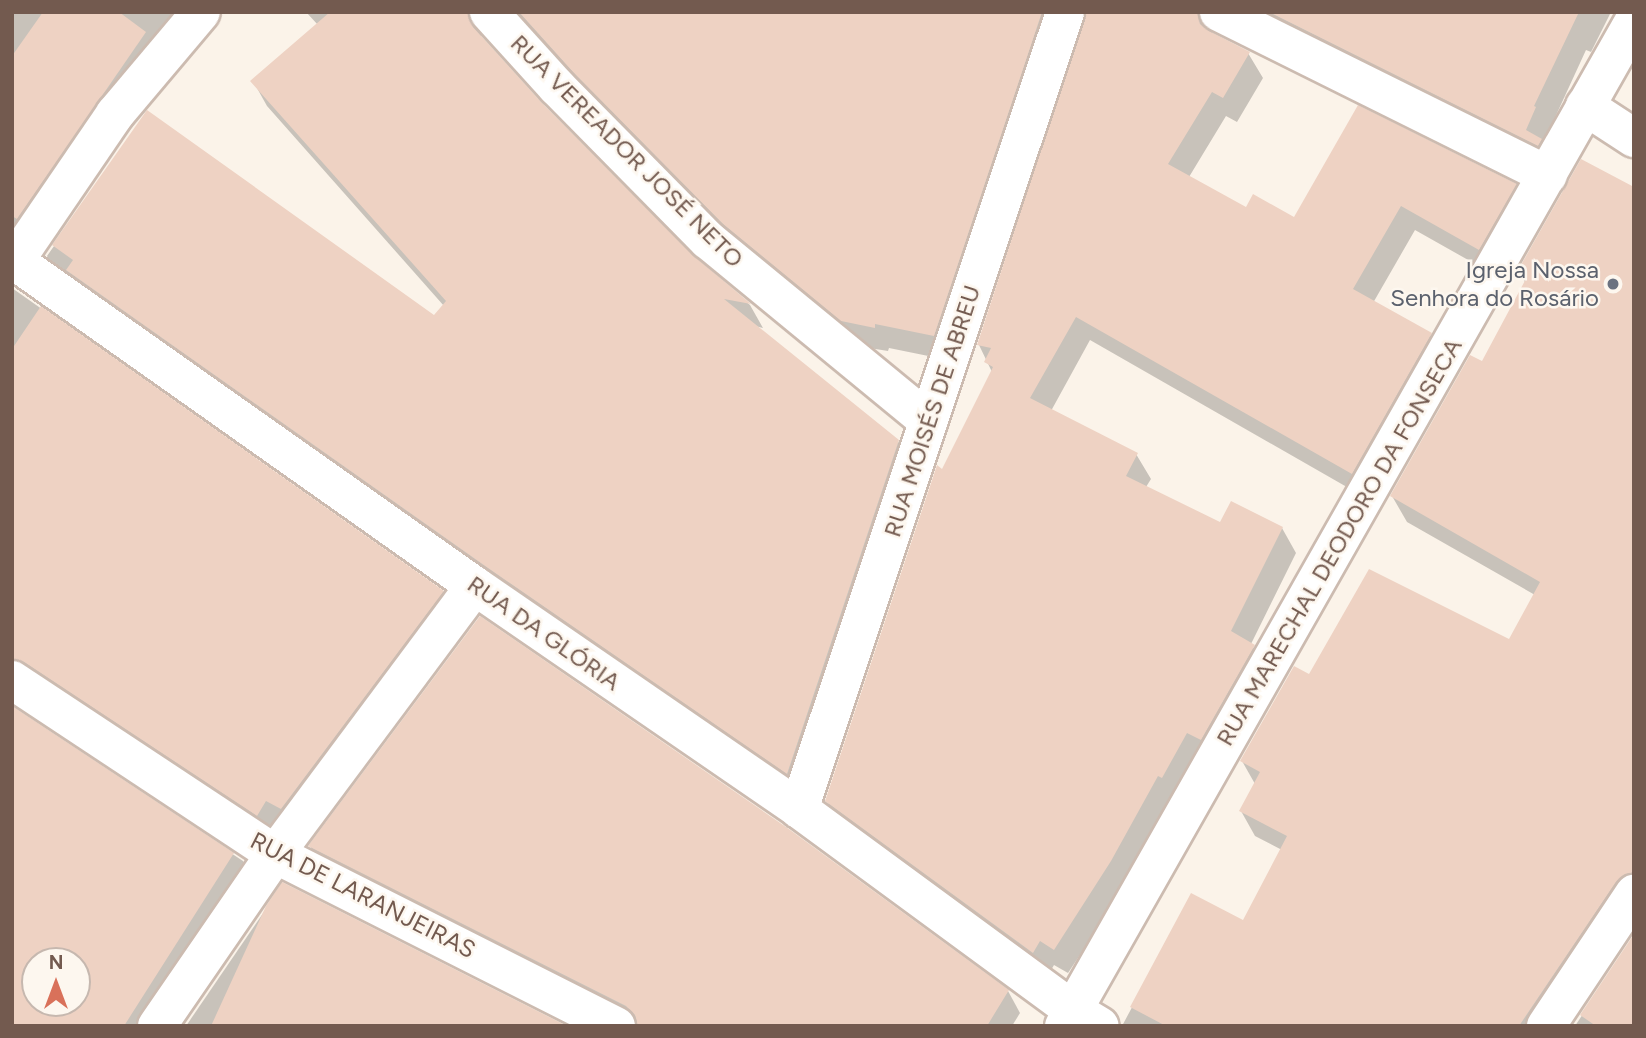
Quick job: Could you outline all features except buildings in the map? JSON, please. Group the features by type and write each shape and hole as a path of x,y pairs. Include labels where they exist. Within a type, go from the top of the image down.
{"street":[{"path":"13,262 115,114 201,12"},
{"name":"RUA VEREADOR JOSÉ NETO","path":"489,12 557,88 708,240 928,421"},
{"name":"RUA MOISÉS DE ABREU","path":"799,809 1065,12"},
{"path":"1219,12 1548,175"},
{"name":"RUA MARECHAL DEODORO DA FONSECA","path":"1079,1020 1585,106 1624,66 1634,21"},
{"path":"1585,106 1634,138"},
{"name":"RUA DA GLÓRIA","path":"13,262 799,809 1079,1020"},
{"path":"156,1026 275,854 475,586"},
{"name":"RUA DE LARANJEIRAS","path":"12,680 275,854 617,1026"},
{"path":"1546,1026 1634,894"}],"place":[{"name":"Igreja Nossa Senhora do Rosário","path":"1613,284"}]}
